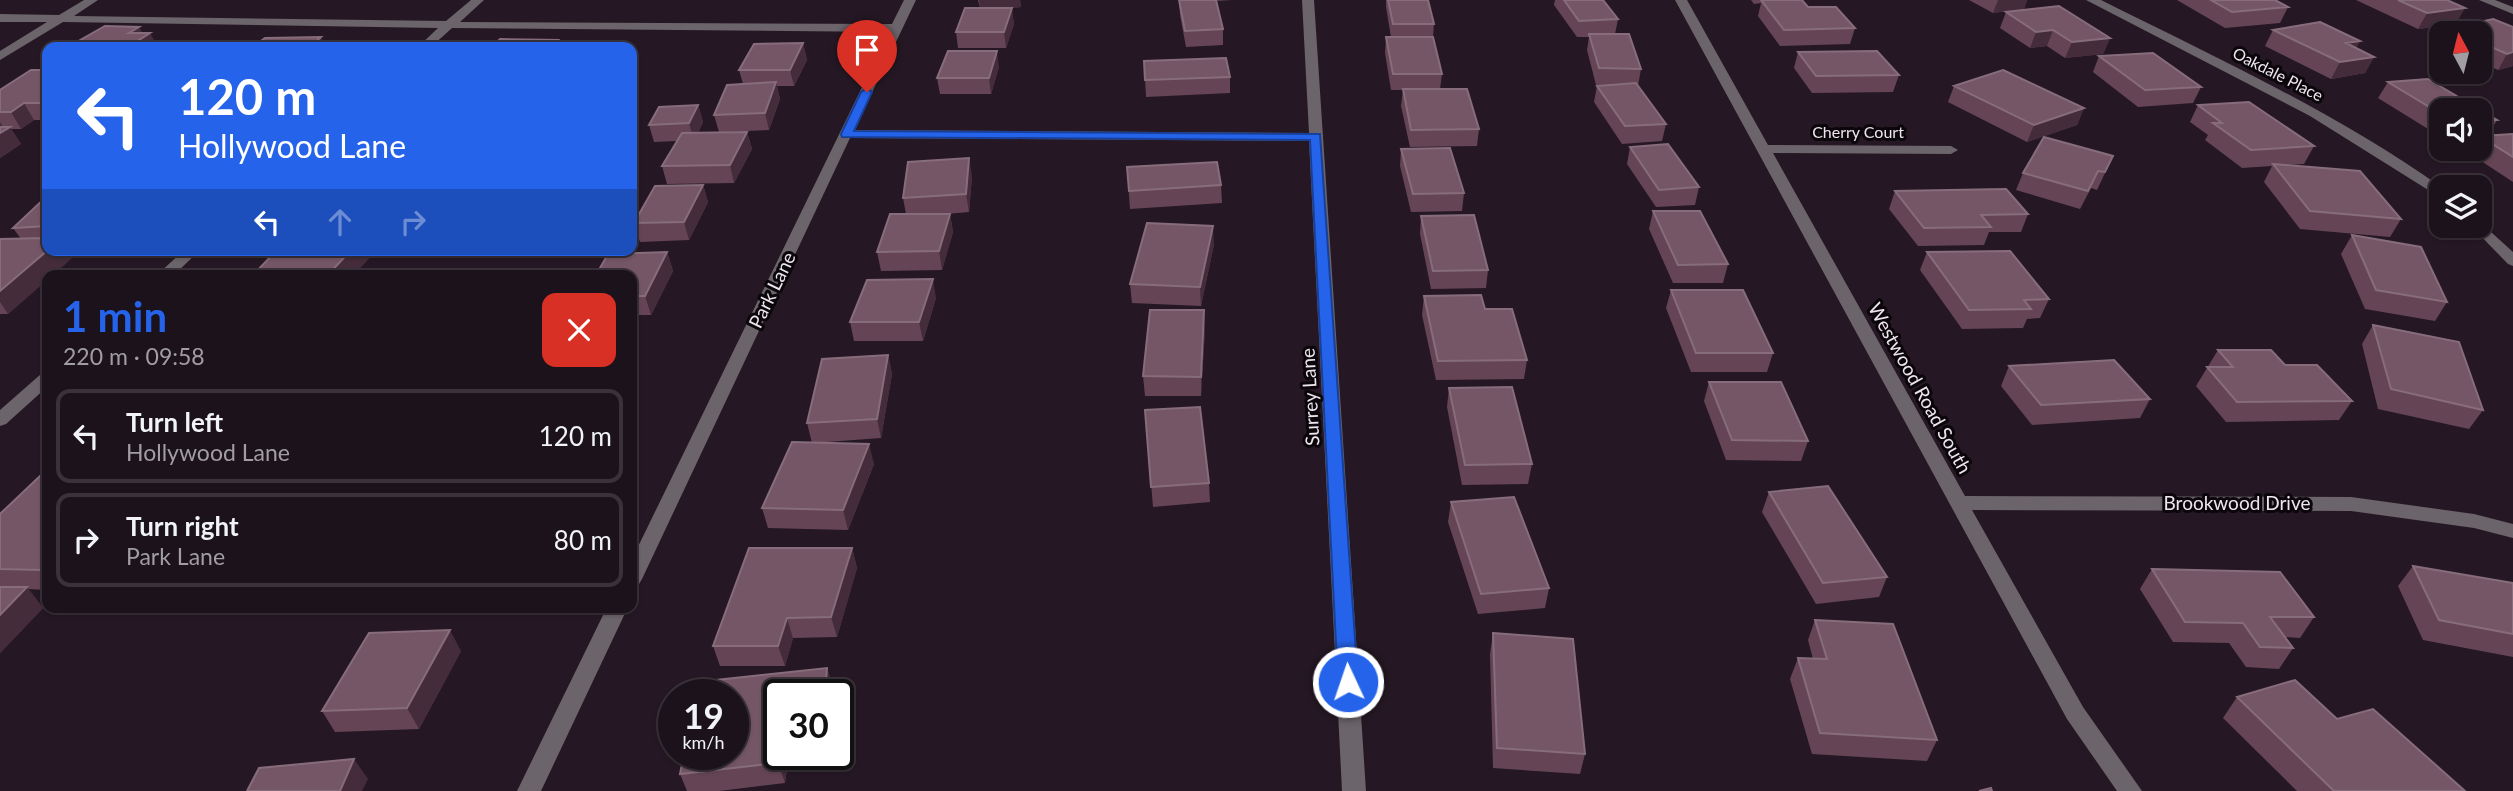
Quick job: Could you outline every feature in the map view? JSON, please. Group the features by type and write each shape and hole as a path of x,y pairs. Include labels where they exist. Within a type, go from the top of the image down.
{"street":[{"path":"0,56 92,0"},
{"path":"430,42 478,0"},
{"name":"Park Lane","path":"637,569 911,0"},
{"name":"Surrey Lane","path":"1308,0 1354,791"},
{"name":"Westwood Road South","path":"1681,0 2075,713 2130,791"},
{"name":"Oakdale Place","path":"2092,0 2329,119 2411,170 2429,184"},
{"path":"2486,0 2513,11"},
{"path":"0,18 897,28"},
{"path":"847,134 1315,137"},
{"name":"Cherry Court","path":"1764,149 1951,150"},
{"path":"2490,238 2513,261"},
{"path":"171,270 186,256"},
{"path":"0,420 42,382"},
{"name":"Brookwood Drive","path":"1959,503 2351,504 2474,522 2513,531"},
{"path":"529,791 615,613"}],"building":[{"path":"1179,0 1216,0 1223,29 1185,31"},
{"path":"1388,0 1428,0 1434,24 1393,24"},
{"path":"1564,0 1603,0 1618,19 1579,21"},
{"path":"1761,0 1802,0 1808,7 1836,7 1855,28 1784,30"},
{"path":"2211,0 2275,0 2288,7 2232,12"},
{"path":"2398,0 2447,0 2465,8 2427,13"},
{"path":"2059,6 2110,38 2072,42 2053,30 2036,32 2006,12"},
{"path":"965,8 1012,8 1004,32 956,32"},
{"path":"2493,19 2513,27 2513,52 2507,54 2492,47 2492,21 2484,21"},
{"path":"2320,22 2360,41 2346,43 2374,57 2340,62 2273,30"},
{"path":"105,26 139,27 129,33 150,33 136,42 77,42"},
{"path":"1589,34 1629,34 1641,69 1599,68"},
{"path":"321,37 316,42 260,42 265,38"},
{"path":"1386,37 1433,37 1442,74 1393,74"},
{"path":"500,39 558,40 556,42 497,42"},
{"path":"803,43 790,70 739,70 754,44"},
{"path":"948,51 997,51 989,78 937,78"},
{"path":"1877,51 1899,75 1816,76 1798,52"},
{"path":"2153,53 2201,87 2145,90 2099,56"},
{"path":"1226,58 1230,77 1145,80 1144,61"},
{"path":"31,70 42,70 42,103 24,103 11,112 0,112 0,90"},
{"path":"2003,70 2084,108 2034,125 1954,86"},
{"path":"2428,79 2429,84 2436,84 2460,98 2429,98 2429,107 2388,82"},
{"path":"776,82 765,113 714,115 727,85"},
{"path":"1636,83 1666,124 1625,126 1597,86"},
{"path":"1403,89 1467,89 1479,129 1411,130"},
{"path":"2249,102 2314,146 2251,150 2213,123 2222,123 2198,105"},
{"path":"698,105 689,123 649,125 659,107"},
{"path":"747,132 730,165 662,166 682,133"},
{"path":"2513,134 2513,157 2492,144 2492,135"},
{"path":"2044,137 2113,156 2105,172 2098,171 2088,191 2023,173"},
{"path":"1668,144 1699,187 1659,190 1630,147"},
{"path":"1450,148 1464,193 1413,194 1401,149"},
{"path":"969,158 966,194 903,198 908,162"},
{"path":"1217,162 1221,185 1129,191 1127,167"},
{"path":"2273,164 2360,171 2401,219 2310,211"},
{"path":"703,185 684,222 637,223 637,218 655,186"},
{"path":"2006,189 2028,214 1981,215 1991,227 1924,228 1895,191"},
{"path":"42,201 42,226 13,228"},
{"path":"1653,211 1700,211 1728,264 1678,265"},
{"path":"890,214 950,214 939,251 877,252"},
{"path":"1474,215 1488,270 1433,271 1421,216"},
{"path":"1147,223 1213,226 1200,287 1130,284"},
{"path":"2352,235 2421,247 2447,302 2376,290"},
{"path":"42,238 42,255 0,291 0,239"},
{"path":"2010,251 2049,299 2024,300 2031,309 1969,310 1927,252"},
{"path":"667,252 645,296 637,296 637,270 599,270 607,256 637,256 637,253"},
{"path":"271,256 345,256 333,270 258,270"},
{"path":"933,279 919,322 850,322 867,280"},
{"path":"1671,290 1743,290 1773,353 1696,353"},
{"path":"1481,295 1485,309 1512,309 1527,360 1438,361 1424,296"},
{"path":"1150,310 1204,310 1201,377 1143,376"},
{"path":"2373,325 2459,342 2483,410 2391,389"},
{"path":"2218,350 2271,350 2285,365 2317,365 2352,401 2237,402 2207,367 2233,367"},
{"path":"888,355 877,419 807,423 822,359"},
{"path":"2114,360 2150,399 2041,405 2009,366"},
{"path":"1709,382 1781,382 1808,441 1732,440"},
{"path":"1512,387 1532,464 1465,465 1449,388"},
{"path":"1200,407 1209,483 1151,487 1145,410"},
{"path":"792,442 869,444 843,510 762,508"},
{"path":"42,476 42,570 0,569 0,514"},
{"path":"1828,486 1887,577 1823,583 1769,492"},
{"path":"1514,497 1549,588 1481,594 1451,502"},
{"path":"749,548 852,548 831,617 787,618 778,646 713,646"},
{"path":"2413,566 2513,583 2513,634 2439,620"},
{"path":"2152,569 2280,572 2314,617 2270,617 2293,648 2260,647 2243,623 2185,622"},
{"path":"0,587 27,587 0,615"},
{"path":"1815,620 1893,624 1937,740 1820,733 1798,658 1827,659"},
{"path":"450,630 407,708 322,711 369,633"},
{"path":"1493,633 1573,639 1585,754 1497,748"},
{"path":"827,668 826,679 763,679 763,765 749,766 749,679 726,679"},
{"path":"2295,680 2337,719 2373,709 2465,791 2334,791 2237,697"},
{"path":"354,759 340,791 247,791 259,768"},
{"path":"681,770 716,770 680,774"}],"route":[{"path":"867,92 847,134 1315,137 1348,682"}]}
